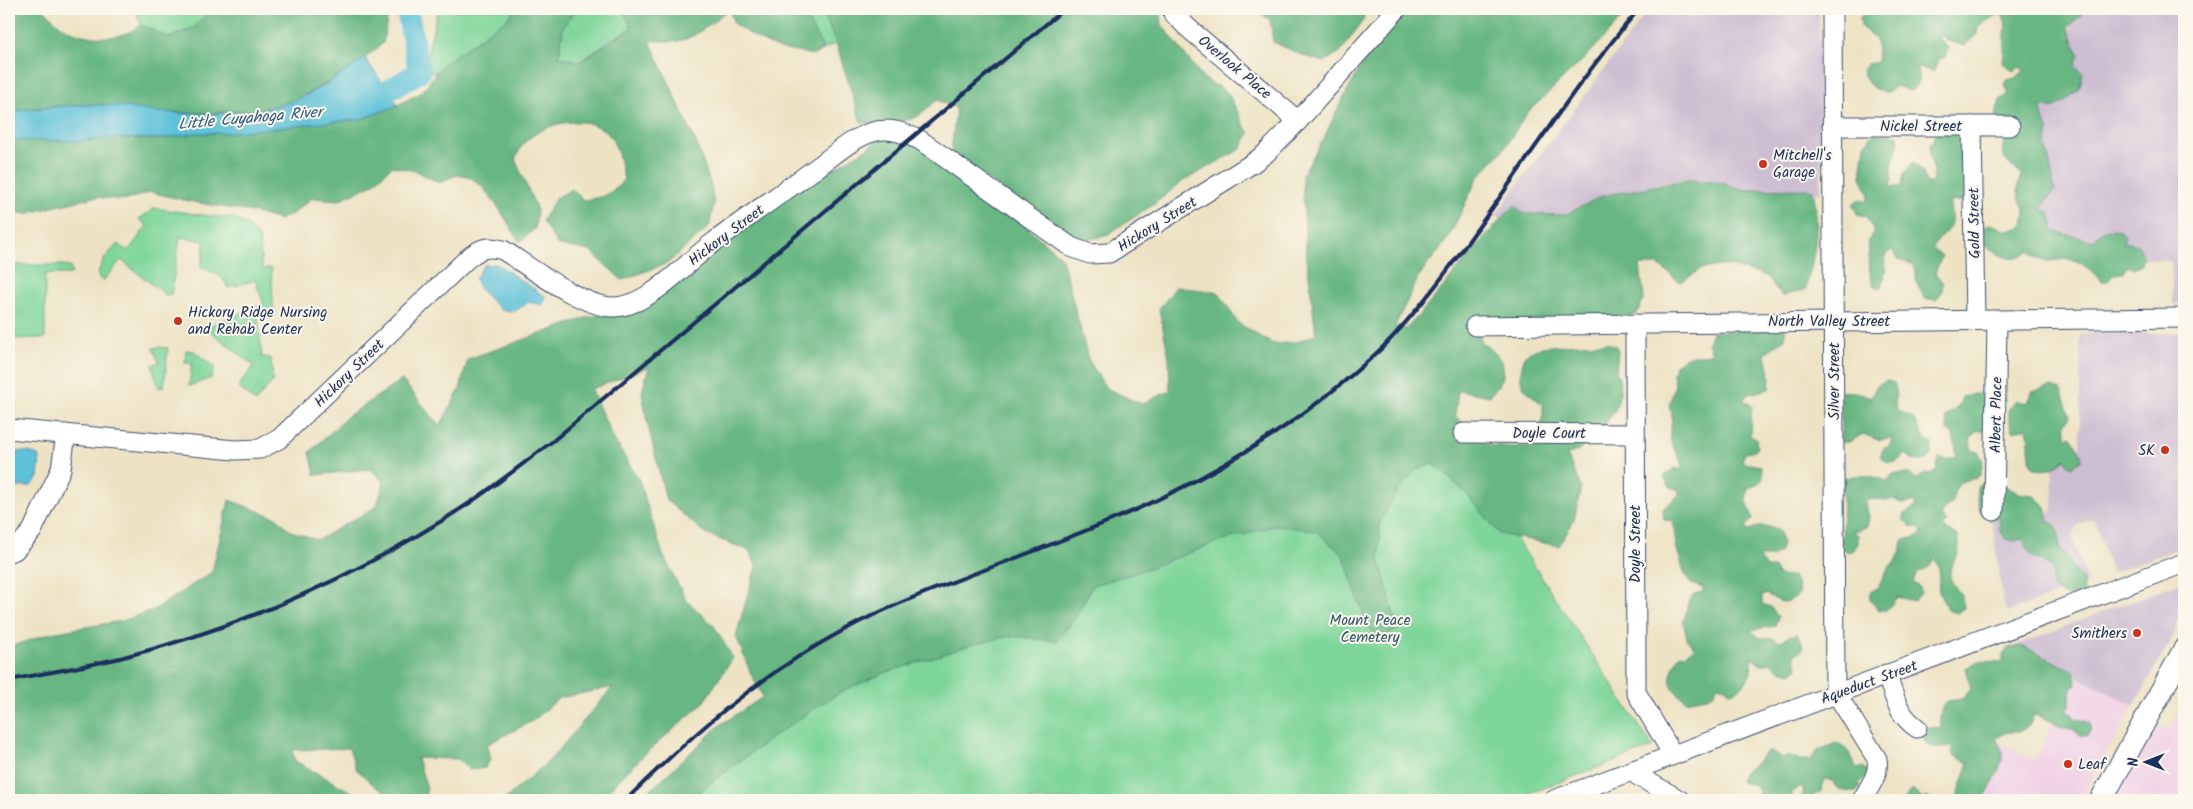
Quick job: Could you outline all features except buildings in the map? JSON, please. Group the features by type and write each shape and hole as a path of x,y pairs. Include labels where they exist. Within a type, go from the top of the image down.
{"main road":[{"path":"2101,800 2184,650"}],"street":[{"name":"Hickory Street","path":"9,429 235,450 260,449 280,439 466,258 479,250 489,247 503,250 585,301 604,306 623,306 652,291 712,243 786,189 844,148 873,132 892,130 920,140 1072,247 1081,252 1100,255 1120,248 1265,154 1298,121 1397,9"},
{"name":"Silver Street","path":"1832,9 1836,694"},
{"name":"Overlook Place","path":"1173,13 1188,28 1298,121"},
{"name":"Nickel Street","path":"1832,126 2010,126"},
{"name":"Gold Street","path":"1972,126 1975,320"},
{"name":"North Valley Street","path":"1475,326 2184,318"},
{"name":"Albert Place","path":"1994,511 1998,320"},
{"name":"Doyle Street","path":"1635,324 1636,692 1673,755"},
{"name":"Doyle Court","path":"1463,433 1635,434"},
{"path":"9,552 15,550 32,531 61,469 66,434"},
{"name":"Aqueduct Street","path":"1554,800 2184,563"},
{"path":"1886,674 1900,710 1907,721 1917,728"},
{"path":"1836,694 1877,759 1878,767 1876,774 1862,800"},
{"path":"1635,770 1638,776 1680,800"}],"shaded area":[{"path":"1649,9 1819,9 1821,193 1639,194 1587,253 1495,216"},
{"path":"2076,9 2184,9 2184,304 2173,304 2171,261 2037,250 2031,83 2069,34"},
{"path":"2184,333 2184,546 2112,573 2094,519 2077,525 2073,533 2073,540 2088,583 2007,612 2003,602 1992,519 2027,519 2053,511 2052,447 2080,447 2080,334"},
{"path":"2184,581 2184,608 2176,623 2175,633 2134,706 2016,645"},
{"path":"2077,677 2134,706 2080,800 1983,800 1973,795 2000,742 2034,761"},
{"path":"2184,703 2184,800 2101,800 2147,719 2169,730"}],"green space":[{"path":"12,9 44,9 60,25 90,37 112,37 132,31 141,25 169,38 193,28 212,9 389,9 383,43 365,58 330,81 294,101 259,110 208,113 157,112 107,105 69,105 9,111 9,13"},
{"path":"135,9 212,9 193,28 169,38 141,25"},
{"path":"438,9 515,9 508,18 443,65 436,74 426,69 429,45"},
{"path":"515,9 576,9 563,27 559,56 579,62 632,28 622,9 729,9 691,37 675,41 650,41 696,143 709,179 714,203 709,227 668,263 622,280 590,251 558,245 542,221 556,198 572,189 583,200 596,198 611,192 624,179 616,148 610,136 597,126 576,122 553,125 533,135 524,144 515,159 537,210 535,228 520,242 494,202 478,183 470,177 456,175 440,183 416,171 392,166 373,184 339,200 312,198 292,214 279,220 253,212 193,202 150,192 126,200 94,197 25,214 9,211 9,140 160,139 196,133 225,133 362,119 398,105 422,92 442,65 508,18"},
{"path":"576,9 622,9 632,28 579,62 559,56 563,27"},
{"path":"729,9 801,9 823,48 814,55 780,49 758,39 734,24"},
{"path":"801,9 822,9 836,43 814,55 823,48"},
{"path":"822,9 1160,9 1162,25 1203,78 1228,93 1245,127 1250,132 1241,149 1183,181 1153,205 1105,236 1085,240 1060,233 951,152 956,108 937,100 917,117 891,125 1006,209 1062,258 1088,359 1106,388 1141,404 1170,391 1169,358 1159,309 1176,287 1218,292 1238,323 1273,344 1297,342 1316,334 1306,251 1302,175 1323,140 1338,108 1365,60 1404,9 1630,9 1588,55 1527,113 1503,150 1478,177 1449,237 1419,276 1395,326 1406,329 1514,206 1525,214 1565,215 1602,196 1687,180 1714,181 1746,190 1813,190 1816,228 1811,265 1805,290 1782,296 1766,276 1727,265 1701,269 1680,282 1658,265 1640,265 1644,299 1636,315 1479,330 1481,343 1490,349 1501,362 1503,367 1502,379 1490,396 1458,390 1455,416 1488,445 1534,448 1543,415 1543,405 1525,389 1522,384 1521,373 1525,355 1541,347 1607,343 1616,346 1618,351 1616,371 1619,378 1620,393 1615,410 1606,423 1581,449 1567,455 1581,487 1574,520 1559,546 1500,534 1465,492 1434,464 1416,469 1399,489 1380,521 1379,558 1398,630 1377,638 1368,628 1343,555 1316,531 1277,525 1224,540 1135,573 1093,585 1076,617 1057,641 1010,636 974,644 885,673 849,688 819,705 688,800 640,800 720,725 763,697 751,674 736,636 756,566 750,551 706,534 666,500 642,392 649,367 591,389 612,436 639,480 663,555 686,600 714,626 733,658 702,704 644,755 599,800 504,800 550,760 613,687 559,698 534,720 486,745 491,759 485,768 469,770 458,759 417,758 427,788 424,800 402,800 376,787 356,769 349,748 292,750 295,761 366,800 9,800 9,647 51,633 122,621 154,610 212,572 229,500 277,518 291,531 318,540 377,506 384,482 370,469 315,475 310,452 348,416 402,380 440,426 460,389 468,359 586,318 629,308 764,210 868,148 890,126 861,122 836,43"},
{"path":"1256,9 1363,9 1364,19 1340,52 1324,62 1307,57 1273,42 1270,20"},
{"path":"1868,9 2084,9 2068,28 2079,54 2075,65 2083,74 2079,90 2058,106 2041,107 2043,119 2049,131 2046,145 2055,190 2041,209 2049,212 2053,222 2053,231 2094,241 2105,230 2121,230 2125,236 2123,242 2138,245 2143,254 2141,265 2134,269 2128,266 2122,273 2114,274 2108,281 2102,281 2088,268 2076,261 2067,259 2045,261 2034,256 2029,251 2017,258 2005,257 1982,243 1983,228 1990,224 2008,231 2023,226 2025,211 2019,198 2018,190 2021,173 2005,158 2003,146 2006,129 2004,123 1995,116 2000,100 2009,94 2005,85 2007,80 2016,78 2024,70 2020,67 2013,71 2003,63 2006,23 2002,14 1978,26 1977,34 1965,45 1947,41 1941,34 1940,39 1948,48 1945,57 1939,59 1934,71 1917,68 1919,82 1911,91 1896,86 1888,92 1871,86 1862,70 1867,64 1878,62 1876,39 1861,27 1860,17"},
{"path":"1938,131 1966,134 1966,201 1949,202 1951,224 1932,248 1942,256 1935,273 1943,283 1942,292 1936,300 1924,298 1916,280 1916,271 1912,264 1898,259 1892,250 1885,255 1882,287 1875,288 1872,282 1867,241 1875,233 1866,216 1857,214 1853,204 1859,199 1867,202 1869,195 1861,177 1865,145 1873,134 1898,135 1898,147 1892,167 1891,187 1901,187 1904,174 1911,164 1914,163 1923,172 1926,183 1932,183 1933,169 1930,146"},
{"path":"155,208 232,218 247,225 259,238 262,269 271,268 274,315 258,318 262,357 271,358 273,381 255,402 238,387 254,366 210,331 211,325 264,304 255,280 228,288 217,275 201,268 205,241 180,237 171,294 166,295 121,260 104,280 102,281 98,277 102,263 118,244 128,251 147,226 139,219"},
{"path":"9,265 62,265 70,267 72,273 70,274 45,274 45,338 9,339"},
{"path":"1785,329 1785,339 1765,353 1770,380 1769,389 1748,394 1743,400 1752,406 1750,435 1756,438 1757,448 1752,452 1745,453 1742,460 1744,463 1761,466 1763,479 1757,485 1748,488 1746,498 1753,519 1746,526 1748,531 1764,526 1772,528 1780,531 1782,542 1780,552 1771,557 1758,557 1766,568 1774,568 1778,576 1792,577 1797,584 1799,594 1783,602 1766,594 1762,597 1762,604 1771,607 1778,617 1775,626 1750,630 1760,638 1772,638 1779,642 1797,634 1802,642 1803,649 1795,655 1797,668 1791,673 1780,670 1770,662 1759,664 1752,656 1752,667 1742,687 1731,692 1725,687 1717,685 1715,693 1707,697 1686,701 1672,685 1671,674 1680,654 1685,655 1695,648 1688,641 1683,622 1691,598 1694,594 1703,592 1703,588 1690,583 1684,572 1676,546 1673,521 1664,520 1663,509 1679,495 1679,490 1669,486 1664,477 1674,468 1683,469 1670,435 1672,417 1669,407 1675,384 1673,374 1675,365 1684,358 1693,355 1712,353 1708,343 1712,332"},
{"path":"153,348 168,348 164,386 159,388 152,365 159,362"},
{"path":"186,350 194,351 215,368 211,378 189,386 192,363 185,363"},
{"path":"1882,382 1894,383 1897,411 1911,417 1922,435 1932,444 1930,455 1924,461 1915,460 1906,454 1896,462 1887,462 1880,456 1884,448 1889,447 1892,438 1878,440 1863,434 1849,442 1841,442 1841,392 1857,392 1871,398 1876,387"},
{"path":"2051,387 2061,390 2070,416 2065,425 2067,439 2070,435 2081,453 2082,460 2071,467 2065,459 2050,469 2043,470 2033,468 2027,428 2013,431 2009,420 2009,408 2016,401 2028,403 2032,392"},
{"path":"1979,393 1988,400 1990,405 1988,421 1982,431 1978,430 1975,432 1970,441 1972,450 1978,452 1983,461 1980,475 1976,478 1960,482 1954,492 1953,502 1945,508 1941,516 1947,522 1943,527 1957,536 1959,544 1958,554 1952,564 1950,577 1962,597 1964,608 1957,613 1947,610 1939,591 1938,566 1933,558 1928,568 1917,572 1913,583 1918,586 1921,593 1914,601 1897,597 1887,610 1879,610 1870,600 1870,593 1879,586 1889,567 1896,561 1903,541 1923,534 1918,527 1912,527 1904,521 1904,514 1916,507 1914,502 1902,504 1894,499 1868,500 1865,502 1869,517 1867,526 1860,530 1853,530 1858,535 1858,543 1854,550 1848,552 1842,548 1843,480 1859,475 1871,476 1887,481 1893,474 1910,474 1915,480 1925,474 1935,473 1938,469 1939,457 1947,460 1957,456 1953,434 1947,430 1946,417 1959,406 1962,397"},
{"name":"Mount Peace Cemetery","path":"1429,406 1653,747 1511,800 665,800 856,662"},
{"path":"1982,483 2005,486 2018,493 2033,495 2046,507 2047,521 2055,526 2058,532 2060,549 2083,579 2084,593 2067,596 2052,588 2053,567 2031,554 2025,546 2023,539 2013,541 2006,539 1999,530 2000,518 1984,516 1978,505 1977,496 1978,485"},
{"path":"2022,646 2074,671 2076,683 2070,695 2070,707 2065,711 2071,713 2075,718 2089,723 2090,731 2087,736 2080,735 2073,729 2062,727 2034,715 2029,726 2018,732 2007,732 1996,738 2003,756 1996,777 1983,800 1956,800 1969,763 1953,755 1951,746 1936,747 1928,745 1923,738 1922,732 1929,728 1941,727 1940,716 1943,705 1948,701 1962,699 1971,689 1966,668 1978,661 2003,662 2003,655 2008,648"},
{"path":"1836,743 1849,752 1855,767 1858,769 1863,767 1867,772 1856,792 1842,790 1833,781 1825,779 1820,793 1815,793 1814,800 1803,800 1801,798 1804,789 1800,786 1793,791 1790,800 1758,800 1759,794 1755,785 1741,782 1741,775 1765,753 1772,752 1783,758 1788,755 1800,760 1810,760 1819,750"},
{"path":"1913,789 1922,799 1928,797 1931,800 1905,800"}],"water":[{"path":"365,58 398,105 362,119 225,133 196,133 160,139 9,140 9,111 68,106 111,105 157,112 190,114 244,112 278,106 303,97"},
{"path":"497,264 546,297 543,305 529,302 515,311 501,310 481,291 475,279 484,265"},
{"path":"9,452 30,452 40,458 38,478 31,486 9,488"}],"waterway":[{"name":"Little Cuyahoga River","path":"359,104 384,93 419,72 407,9"}],"railway":[{"path":"9,680 120,658 167,645 258,613 302,595 389,552 471,502 553,441 1064,9"},
{"path":"626,800 702,729 756,686 813,647 904,601 1124,515 1194,482 1287,425 1325,397 1384,346 1420,305 1443,276 1575,91 1639,9"}],"place":[{"name":"Mitchell's Garage","path":"1763,164"},
{"name":"Hickory Ridge Nursing and Rehab Center","path":"178,321"},
{"name":"SK","path":"2165,450"},
{"name":"Smithers","path":"2137,633"},
{"name":"Leaf","path":"2068,764"}]}
